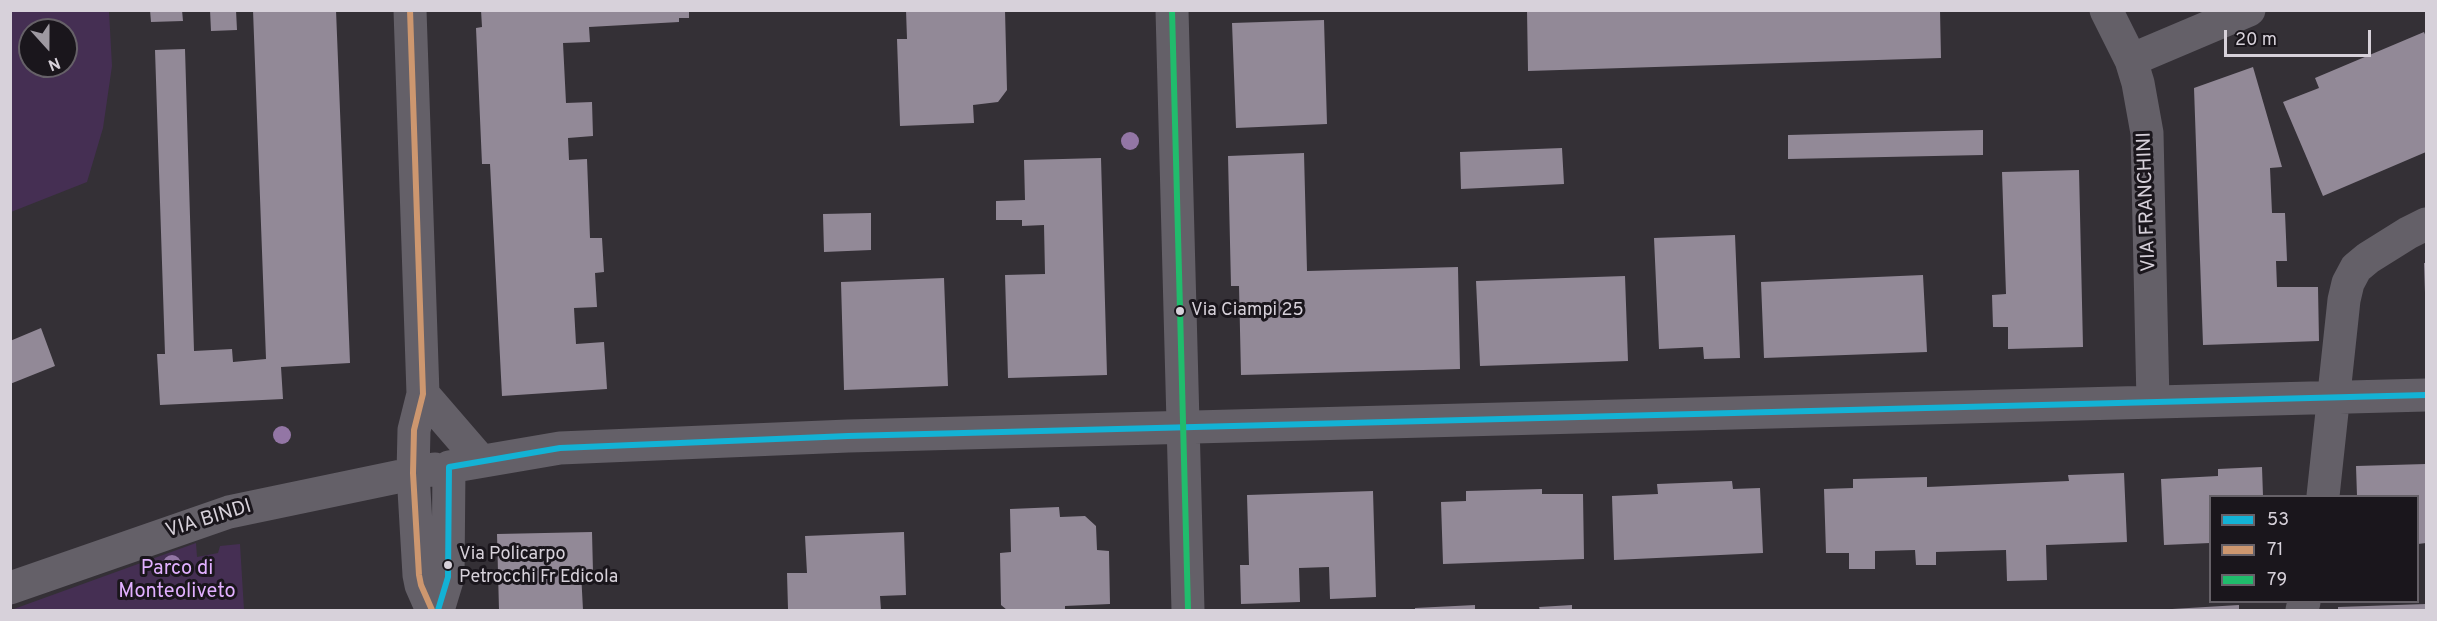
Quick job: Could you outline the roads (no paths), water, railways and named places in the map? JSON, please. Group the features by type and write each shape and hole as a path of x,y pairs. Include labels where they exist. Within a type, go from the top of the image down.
{"street":[{"path":"411,10 423,394 414,430 413,473 419,574 421,585 432,610"},
{"path":"1172,10 1188,610"},
{"name":"VIA FRANCHINI","path":"2106,10 2131,60 2138,83 2147,133 2152,402"},
{"path":"2131,60 2249,10"},
{"path":"2323,495 2344,300 2348,283 2356,268 2368,258 2427,224"},
{"path":"423,394 464,464 448,577 438,610"},
{"name":"VIA BINDI","path":"10,588 209,518 253,506 413,473 560,448 848,436 2427,395"}],"place":[{"name":"Via Ciampi 25","path":"1180,311"},
{"name":"Via Policarpo Petrocchi Fr Edicola","path":"448,565"}],"park label":[{"name":"Parco di Monteoliveto","path":"177,582"}]}
